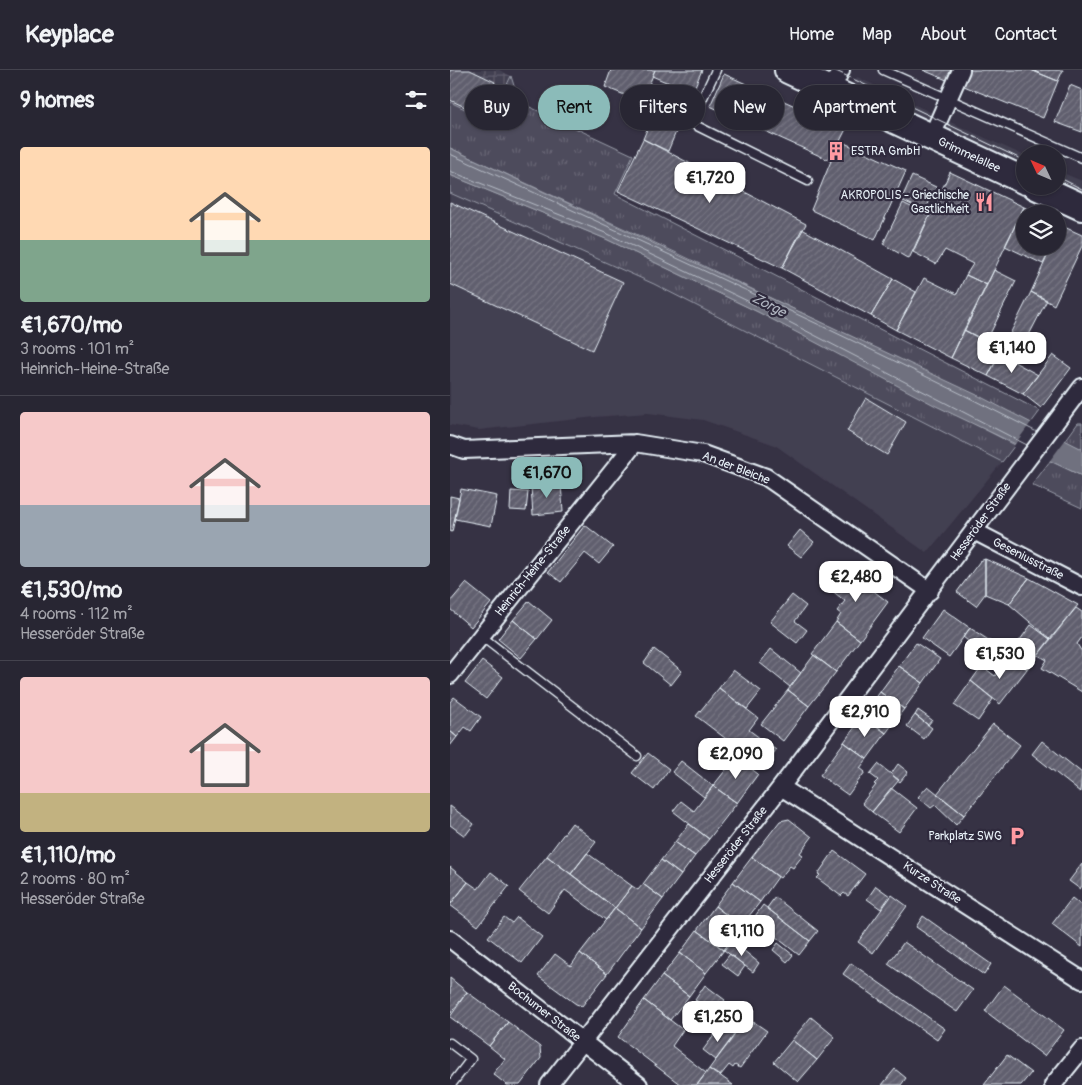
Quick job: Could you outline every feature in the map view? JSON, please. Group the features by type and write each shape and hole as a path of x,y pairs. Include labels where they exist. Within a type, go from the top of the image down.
{"main road":[{"name":"Grimmelallee","path":"788,70 837,80 931,138 1016,177"},
{"path":"1056,195 1082,207"}],"street":[{"path":"931,138 960,70"},
{"name":"Hesseröder Straße","path":"549,1085 781,787 1082,387"},
{"name":"An der Bleiche","path":"450,445 464,450 635,443 702,454 766,477 930,591"},
{"name":"Heinrich-Heine-Straße","path":"450,675 635,443"},
{"name":"Geseniusstraße","path":"974,531 1082,587"},
{"name":"Kurze Straße","path":"781,787 1082,980"},
{"name":"Bochumer Straße","path":"450,939 639,1085"},
{"path":"1053,1085 1082,1049"}],"lane":[{"path":"716,70 692,123 808,181"},
{"path":"883,70 1082,158"},
{"path":"481,636 637,756"},
{"path":"450,1043 471,1059 452,1085"}],"shaded area":[{"path":"450,70 499,70 511,76 507,85 465,85 465,109 450,102"},
{"path":"857,77 874,85 858,85 854,83"},
{"path":"914,104 934,114 931,121 914,113"},
{"path":"948,121 1016,152 1016,162 944,128"},
{"path":"1066,174 1082,181 1082,192 1066,185"},
{"path":"450,193 654,284 1002,462 927,553 775,445 703,420 648,413 479,430 450,425"}],"green space":[{"path":"511,76 514,85 507,85"},
{"path":"450,102 465,109 465,130 528,130 528,106 538,111 538,130 579,130 633,155 615,194 1040,411 1031,423 679,254 450,148"},
{"path":"450,175 606,239 758,312 1015,445 1002,462 654,284 450,193"},
{"path":"1078,423 1082,423 1082,449 1065,441"},
{"path":"1050,461 1082,476 1082,508 1032,485"}],"water":[{"name":"Zorge","path":"450,148 977,395 1082,449 1082,476 936,406 758,312 606,239 450,175"}],"pier":[{"path":"1032,421 1066,439 1048,463 1013,447"}],"building":[{"path":"450,70 470,70 495,82 494,85 465,85 465,107 450,100"},
{"path":"611,70 655,70 649,85 620,85 620,93 610,89 610,85 606,85"},
{"path":"655,70 702,70 695,85 673,85 652,76"},
{"path":"923,70 953,70 949,81"},
{"path":"964,70 1031,70 1058,81 1043,118 959,84"},
{"path":"1031,70 1063,70 1058,81"},
{"name":"ESTRA GmbH","path":"724,74 748,85 719,85"},
{"path":"1070,85 1082,90 1082,132 1055,122"},
{"name":"ESTRA GmbH","path":"715,95 715,108 710,106"},
{"name":"ESTRA GmbH","path":"784,101 794,106 794,130 846,130 840,141 906,171 875,240 811,210 831,161 763,130 784,130"},
{"path":"647,130 677,130 668,151 643,139"},
{"path":"643,139 806,224 782,268 618,191"},
{"path":"950,172 1020,205 1016,205 1016,224 987,285 966,275 973,264 945,250 936,264 913,252"},
{"path":"912,176 936,187 925,211 901,200"},
{"path":"450,202 623,282 592,350 450,284"},
{"path":"903,203 929,216 909,259 883,244"},
{"path":"1016,223 1016,251 1005,246"},
{"path":"1066,228 1082,235 1082,246 1054,305 1031,292 1048,255 1066,255"},
{"path":"802,229 893,279 871,316 782,268"},
{"path":"1024,255 1048,255 1043,264"},
{"path":"994,270 1016,281 986,342 964,330"},
{"path":"966,275 987,285 951,358 896,330 924,278 957,294"},
{"path":"893,279 916,292 896,330 871,316"},
{"path":"1031,292 1047,300 1015,362 1000,354"},
{"path":"964,330 1002,349 988,376 951,358"},
{"path":"1000,354 1038,375 1023,394 988,376"},
{"path":"1053,355 1071,368 1041,408 1023,394"},
{"path":"866,398 906,422 887,455 847,431"},
{"path":"561,483 563,512 533,515 531,486"},
{"path":"461,489 497,496 491,526 455,519"},
{"path":"511,491 528,492 526,511 510,510"},
{"path":"450,496 459,498 452,532 450,531"},
{"path":"585,525 613,547 599,564 585,553 561,582 548,572"},
{"path":"800,530 814,542 801,557 787,546"},
{"path":"985,559 1029,578 1009,604 985,594"},
{"path":"985,559 985,594 976,606 957,592 980,561"},
{"path":"841,566 888,602 860,640 836,622 841,614 837,611 845,601 826,586"},
{"path":"1029,578 1078,605 1050,639 1009,604"},
{"path":"466,583 491,603 471,627 450,609 450,602"},
{"path":"792,595 806,606 795,621 807,630 797,643 770,622"},
{"path":"529,601 552,620 537,639 513,620"},
{"path":"1076,608 1082,612 1082,637 1077,644 1082,652 1082,692 1042,668 1047,660 1038,655"},
{"path":"943,609 970,628 949,657 922,638"},
{"path":"513,620 537,639 521,658 498,639"},
{"path":"836,622 860,640 836,672 812,654"},
{"path":"1031,625 1050,639 1027,669 1017,661 1023,654 1014,648"},
{"path":"970,628 990,641 982,652 963,637"},
{"path":"916,643 940,659 923,683 899,666"},
{"path":"654,649 682,671 671,685 644,663"},
{"path":"771,649 801,673 790,687 760,663"},
{"path":"814,655 836,672 809,706 788,690"},
{"path":"1010,656 1027,669 1000,704 971,681 982,666 995,676"},
{"path":"482,661 503,677 486,699 465,683"},
{"path":"899,666 923,683 904,709 880,692"},
{"path":"733,670 761,691 747,709 719,688"},
{"path":"971,681 993,699 978,721 954,705"},
{"path":"719,688 758,718 749,730 776,750 763,767 696,716"},
{"path":"788,690 809,706 783,741 761,724"},
{"path":"880,692 904,709 886,733 863,716"},
{"path":"454,697 481,717 471,731 465,727 457,737 450,731 450,702"},
{"path":"918,710 932,720 928,725 915,715"},
{"path":"915,715 932,728 924,739 907,726"},
{"path":"863,716 886,733 867,759 844,742"},
{"path":"993,724 1020,745 964,815 937,794"},
{"path":"450,731 457,737 450,746"},
{"path":"1042,741 1082,773 1080,792 1032,754"},
{"path":"844,742 867,759 860,768 865,772 848,795 820,775"},
{"path":"648,753 669,769 654,790 632,773"},
{"path":"736,757 758,774 737,803 713,786"},
{"path":"681,761 713,786 704,797 672,772"},
{"path":"878,764 899,780 872,812 862,803 876,785 874,784 878,780 870,774"},
{"path":"898,764 908,772 900,782 891,774"},
{"path":"713,786 737,803 709,839 673,811 681,801 694,811"},
{"path":"928,786 964,815 956,825 935,805 931,808 918,797"},
{"path":"891,788 917,808 899,832 872,812"},
{"path":"450,806 474,824 465,836 450,825"},
{"path":"789,819 812,837 800,853 803,855 793,868 790,866 780,878 752,857 780,821"},
{"path":"572,823 596,842 571,874 547,856"},
{"path":"689,824 709,839 695,856 675,842"},
{"path":"675,842 695,856 681,875 661,860"},
{"path":"834,851 865,874 848,896 844,893 841,896 817,878"},
{"path":"587,853 632,886 615,908 571,874"},
{"path":"547,856 615,908 606,920 565,890 548,913 519,891"},
{"path":"752,857 778,877 760,902 733,882"},
{"path":"661,860 681,875 663,899 643,884"},
{"path":"1082,864 1082,886 1080,889 1069,881"},
{"path":"450,867 468,882 450,905"},
{"path":"491,872 509,886 478,926 450,905 468,882 478,889"},
{"path":"733,882 760,902 741,926 715,906"},
{"path":"643,884 663,899 641,928 615,908 632,886 638,890"},
{"path":"876,886 890,896 881,909 867,899"},
{"path":"892,895 907,906 873,953 858,942"},
{"path":"775,897 818,931 810,941 767,908"},
{"path":"1072,898 1082,906 1082,947 1052,924"},
{"path":"763,905 810,941 799,955 753,919"},
{"path":"715,906 741,926 724,950 697,930"},
{"path":"615,908 641,928 607,974 580,953"},
{"path":"923,916 991,964 984,975 916,927"},
{"path":"504,917 512,923 517,917 542,937 522,963 488,937"},
{"path":"697,930 724,950 706,973 680,953"},
{"path":"730,942 736,947 737,945 759,963 753,972 724,950"},
{"path":"904,942 973,990 957,1012 888,964"},
{"path":"778,943 793,955 787,962 773,950"},
{"path":"580,953 607,974 582,1006 576,1004 538,976 555,954 571,966"},
{"path":"680,953 706,973 689,996 662,976"},
{"path":"730,954 745,966 738,976 722,964"},
{"path":"851,963 945,1029 937,1040 843,974"},
{"path":"662,976 689,996 670,1020 644,1000"},
{"path":"450,978 467,992 450,1014"},
{"path":"705,985 725,1000 715,1014 695,1000"},
{"path":"1004,985 1064,1030 1044,1056 985,1011"},
{"path":"467,992 508,1022 489,1046 450,1017"},
{"path":"644,1000 683,1030 672,1046 706,1073 697,1085 681,1085 618,1037"},
{"path":"696,1001 724,1021 717,1031 689,1010"},
{"path":"811,1017 835,1037 817,1060 792,1040"},
{"path":"508,1022 540,1047 541,1058 520,1085 507,1085 493,1074 505,1059 489,1046"},
{"path":"754,1022 767,1031 740,1068 735,1065 733,1068 729,1065 720,1076 709,1069 743,1023 750,1028"},
{"path":"721,1026 734,1036 716,1060 703,1050"},
{"path":"792,1040 817,1060 798,1082 774,1062"},
{"path":"1007,1055 1031,1073 1021,1085 984,1085"},
{"path":"709,1069 718,1074 733,1085 697,1085"},
{"path":"895,1069 906,1078 901,1085 882,1085"}],"tram line":[{"path":"834,70 1016,157"},
{"path":"1066,181 1082,189"}],"place":[{"name":"ESTRA GmbH","path":"836,151"},
{"name":"AKROPOLIS - Griechische Gastlichkeit","path":"984,202"},
{"name":"Parkplatz SWG","path":"1017,836"}]}
